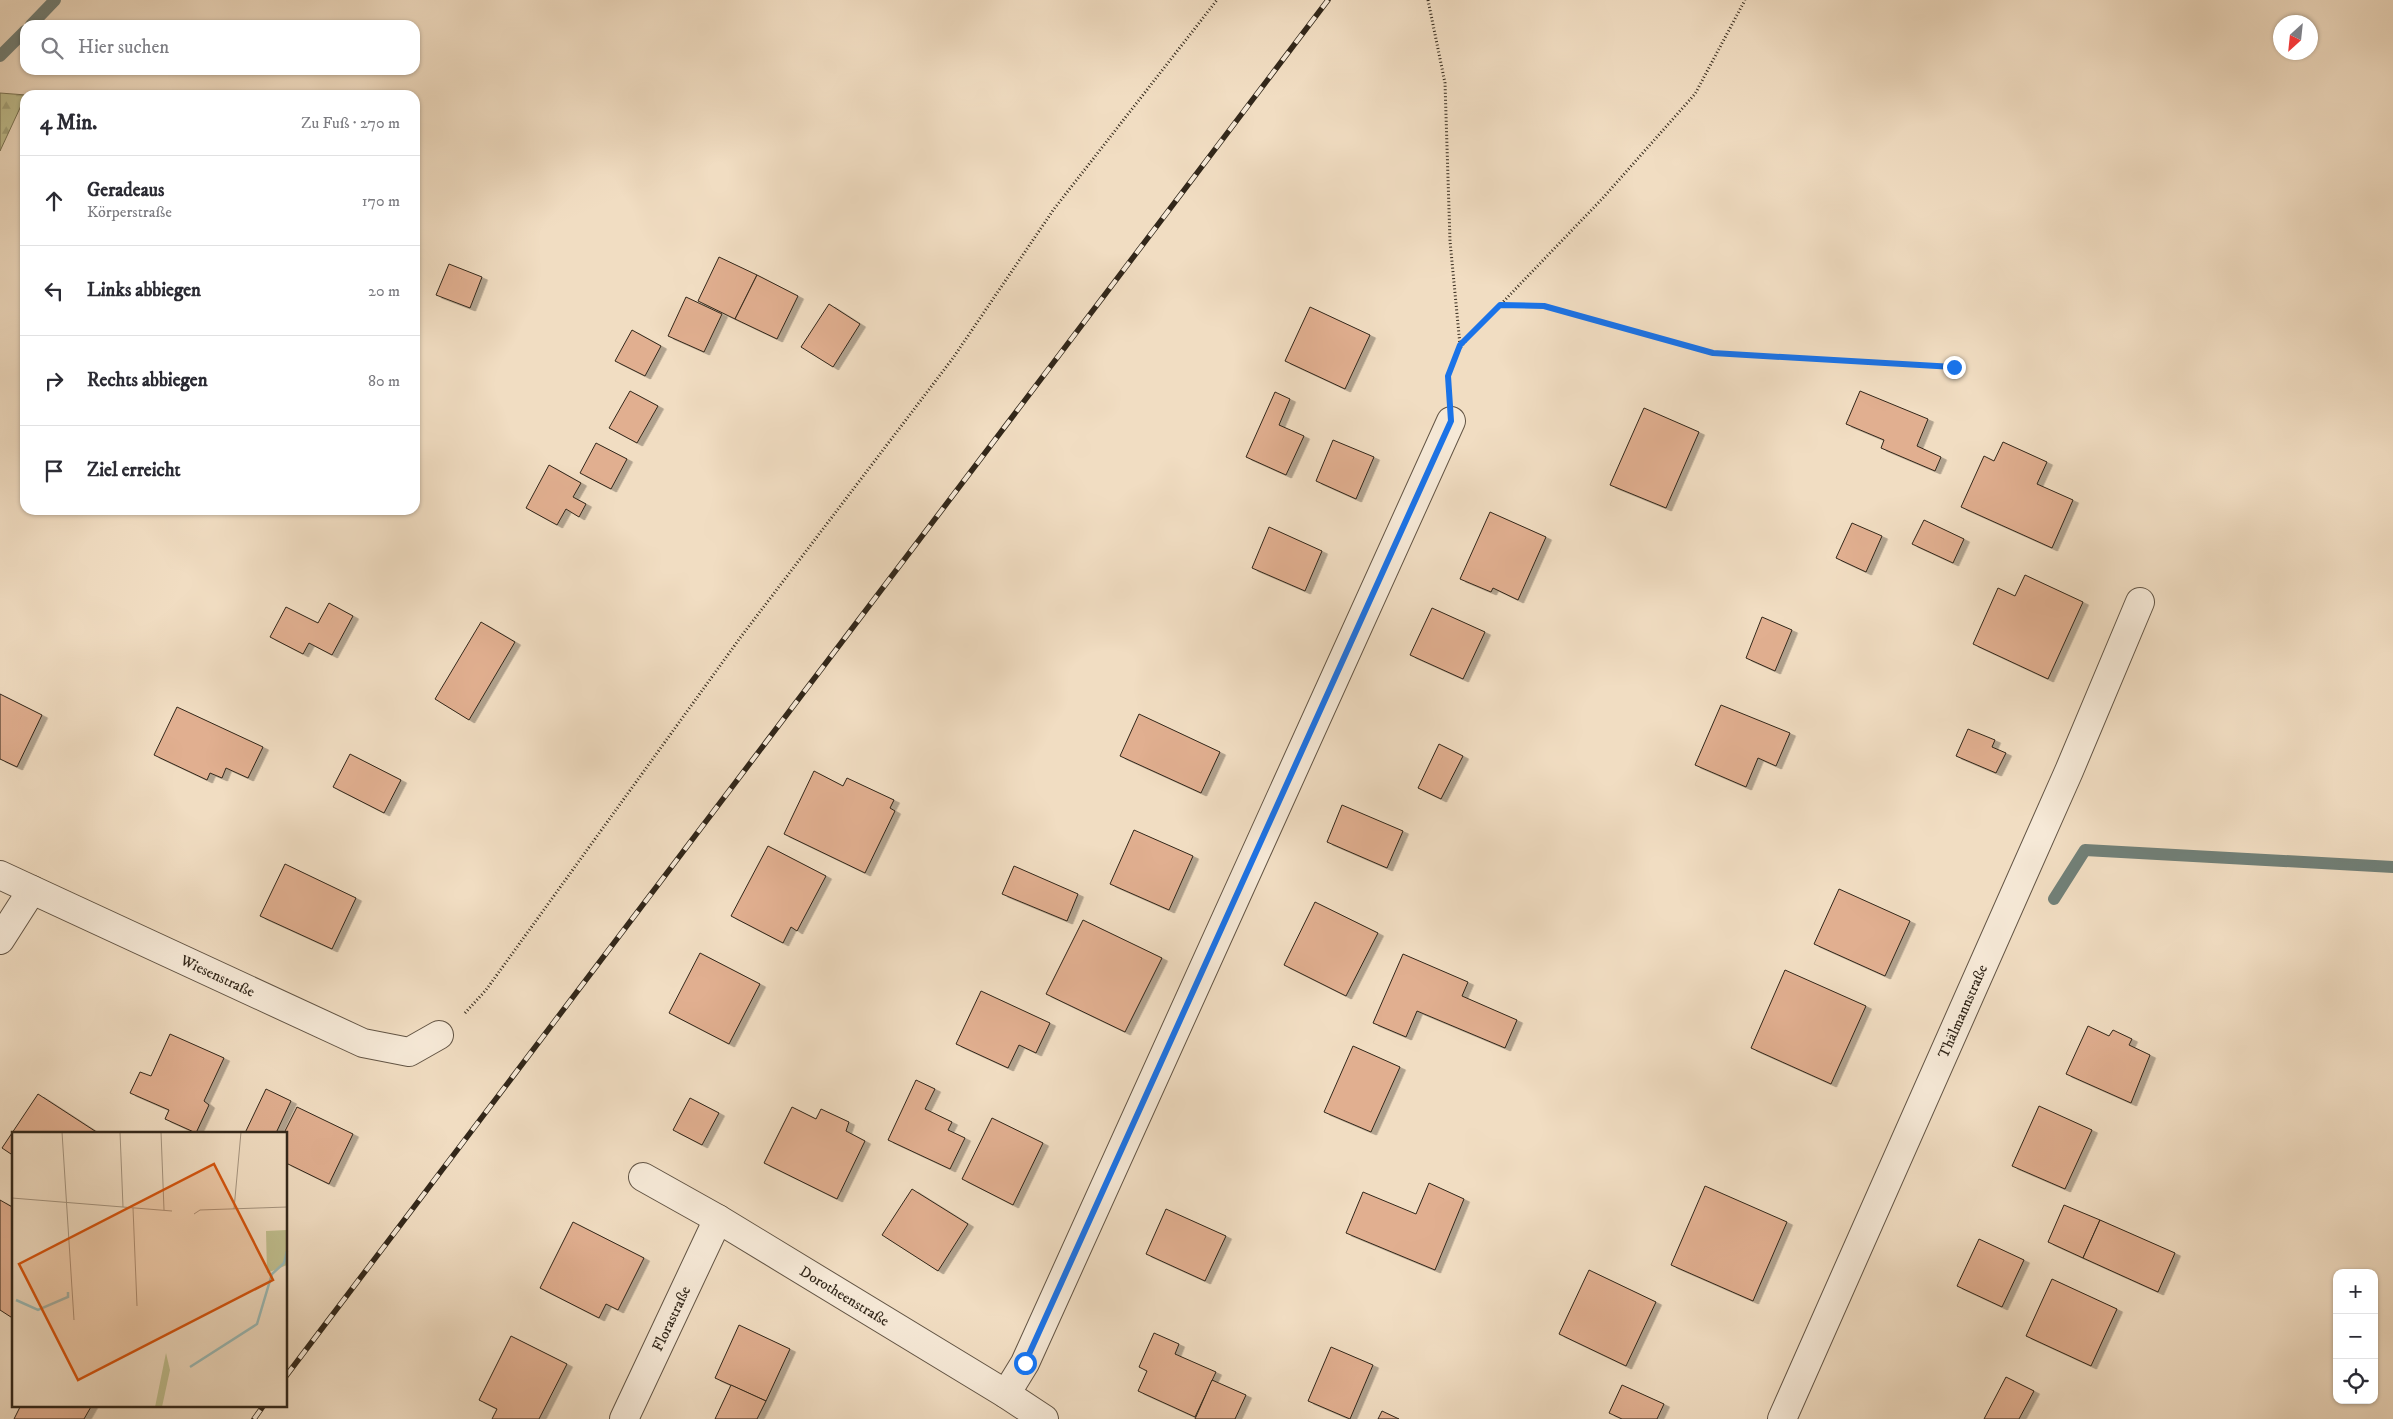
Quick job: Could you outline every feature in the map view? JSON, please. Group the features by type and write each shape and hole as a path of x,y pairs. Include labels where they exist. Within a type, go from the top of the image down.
{"street":[{"path":"1006,1394 1029,1354 1451,421"},
{"name":"Thälmannstraße","path":"1782,1419 2061,789 2140,602"},
{"name":"Wiesenstraße","path":"0,875 362,1043 409,1052 439,1035"},
{"path":"0,940 32,890"},
{"name":"Dorotheenstraße","path":"643,1176 718,1218 1044,1419"},
{"name":"Florastraße","path":"624,1419 718,1218"}],"path":[{"path":"439,1035 450,1029 486,990 740,638 953,358 1054,209 1217,0"},
{"path":"1428,0 1445,83 1450,241 1460,345"},
{"path":"1451,421 1448,376 1460,345 1602,199 1695,94 1745,0"},
{"path":"1500,305 1544,306 1713,353 1954,367"}],"green space":[{"path":"0,93 20,95 20,108 0,151"}],"building":[{"path":"719,257 757,275 735,319 698,301"},
{"path":"449,264 482,277 470,308 436,295"},
{"path":"757,275 798,296 777,339 735,319"},
{"path":"686,297 722,314 704,352 668,336"},
{"path":"829,304 860,324 833,367 801,347"},
{"path":"1310,307 1370,335 1345,389 1285,361"},
{"path":"632,330 661,346 645,376 615,361"},
{"path":"630,391 658,406 637,443 609,428"},
{"path":"1860,391 1928,419 1917,446 1941,457 1935,471 1881,448 1884,440 1846,424"},
{"path":"1275,392 1290,399 1279,425 1304,436 1286,475 1246,457"},
{"path":"1644,408 1699,432 1666,508 1610,485"},
{"path":"1333,440 1374,457 1356,499 1316,481"},
{"path":"2003,442 2047,462 2037,484 2073,500 2052,548 1961,507 1984,456 1994,461"},
{"path":"596,443 627,459 611,489 580,473"},
{"path":"549,465 581,483 573,497 586,504 579,517 566,509 557,525 526,508"},
{"path":"1490,512 1546,537 1518,600 1493,588 1491,592 1460,579"},
{"path":"1924,520 1964,539 1953,563 1912,544"},
{"path":"1852,523 1882,536 1866,572 1836,558"},
{"path":"1269,527 1322,551 1305,591 1252,568"},
{"path":"2025,575 2083,602 2048,679 1973,644 1998,588 2015,596"},
{"path":"329,603 353,616 332,655 309,643 303,654 270,637 286,607 318,623"},
{"path":"1432,608 1485,632 1463,679 1410,655"},
{"path":"1762,617 1792,630 1775,671 1746,658"},
{"path":"481,622 515,642 469,720 435,699"},
{"path":"0,694 42,715 17,767 0,759"},
{"path":"1721,705 1790,733 1776,766 1758,758 1746,787 1695,765"},
{"path":"177,707 263,747 248,778 226,768 222,778 210,773 207,780 154,755"},
{"path":"1139,714 1220,752 1201,793 1120,756"},
{"path":"1968,729 1995,740 1992,747 2006,753 1996,773 1956,756"},
{"path":"1439,744 1463,756 1441,799 1418,788"},
{"path":"350,754 401,780 384,813 333,787"},
{"path":"814,771 843,786 847,778 894,800 890,808 895,811 865,873 784,834"},
{"path":"1342,805 1403,831 1387,868 1327,842"},
{"path":"1134,830 1193,856 1169,910 1110,884"},
{"path":"768,846 826,876 797,931 791,927 783,943 731,916"},
{"path":"285,864 356,898 332,949 260,916"},
{"path":"1014,866 1078,894 1067,921 1002,894"},
{"path":"1839,889 1910,921 1885,976 1814,944"},
{"path":"1315,902 1378,933 1346,996 1284,965"},
{"path":"1083,920 1162,958 1125,1032 1046,994"},
{"path":"700,953 760,984 729,1044 669,1013"},
{"path":"1403,954 1468,982 1462,996 1517,1020 1505,1048 1417,1011 1406,1037 1373,1023"},
{"path":"1785,970 1866,1006 1831,1084 1751,1048"},
{"path":"981,991 1050,1023 1036,1053 1019,1045 1008,1068 956,1044"},
{"path":"2088,1026 2109,1036 2113,1030 2132,1039 2129,1045 2150,1055 2131,1103 2066,1074"},
{"path":"170,1034 224,1058 204,1101 209,1105 196,1132 165,1119 169,1110 130,1093 140,1072 151,1076"},
{"path":"1353,1046 1400,1067 1371,1132 1324,1112"},
{"path":"916,1080 935,1089 925,1109 952,1122 948,1130 965,1138 950,1169 888,1140"},
{"path":"266,1089 291,1101 276,1132 245,1132"},
{"path":"38,1094 96,1132 13,1132"},
{"path":"690,1098 719,1113 702,1145 673,1130"},
{"path":"2039,1106 2092,1130 2065,1189 2012,1166"},
{"path":"297,1107 353,1134 329,1184 288,1164 288,1132 284,1132"},
{"path":"792,1107 816,1119 821,1109 849,1122 846,1131 865,1141 837,1199 764,1163"},
{"path":"992,1118 1043,1143 1013,1205 962,1179"},
{"path":"12,1133 12,1155 2,1148"},
{"path":"1429,1183 1464,1199 1435,1270 1346,1233 1363,1192 1416,1214"},
{"path":"1705,1186 1787,1222 1753,1301 1671,1265"},
{"path":"912,1189 968,1224 938,1271 882,1235"},
{"path":"0,1200 12,1207 12,1318 0,1310"},
{"path":"2064,1205 2100,1220 2083,1258 2048,1242"},
{"path":"1166,1209 1226,1236 1205,1281 1146,1254"},
{"path":"2100,1220 2175,1253 2158,1292 2083,1258"},
{"path":"573,1222 644,1258 618,1310 606,1304 599,1318 540,1288"},
{"path":"1979,1239 2024,1260 2002,1307 1957,1286"},
{"path":"1589,1270 1656,1302 1626,1366 1559,1334"},
{"path":"2052,1279 2117,1309 2091,1366 2026,1336"},
{"path":"739,1325 790,1349 766,1401 715,1378"},
{"path":"1154,1333 1179,1344 1175,1354 1216,1372 1195,1417 1138,1391 1147,1371 1139,1367"},
{"path":"511,1336 567,1364 539,1419 492,1419 497,1409 479,1400"},
{"path":"1331,1347 1373,1365 1350,1419 1308,1401"},
{"path":"2006,1377 2034,1391 2019,1419 1984,1419"},
{"path":"1212,1380 1246,1395 1235,1419 1195,1419"},
{"path":"731,1385 766,1401 757,1419 715,1419"},
{"path":"1622,1385 1664,1404 1657,1419 1622,1419 1609,1413"},
{"path":"20,1406 91,1406 84,1419 14,1419"},
{"path":"1382,1411 1399,1419 1378,1419"}],"waterway":[{"path":"36,20 55,0"},
{"path":"0,56 20,36"},
{"path":"2054,899 2085,850 2393,867"}],"railway":[{"path":"288,1373 1328,0"},
{"path":"254,1419 263,1406"}],"route":[{"path":"1025,1363 1451,421 1448,376 1460,345 1500,305 1544,306 1713,353 1954,367"}]}
